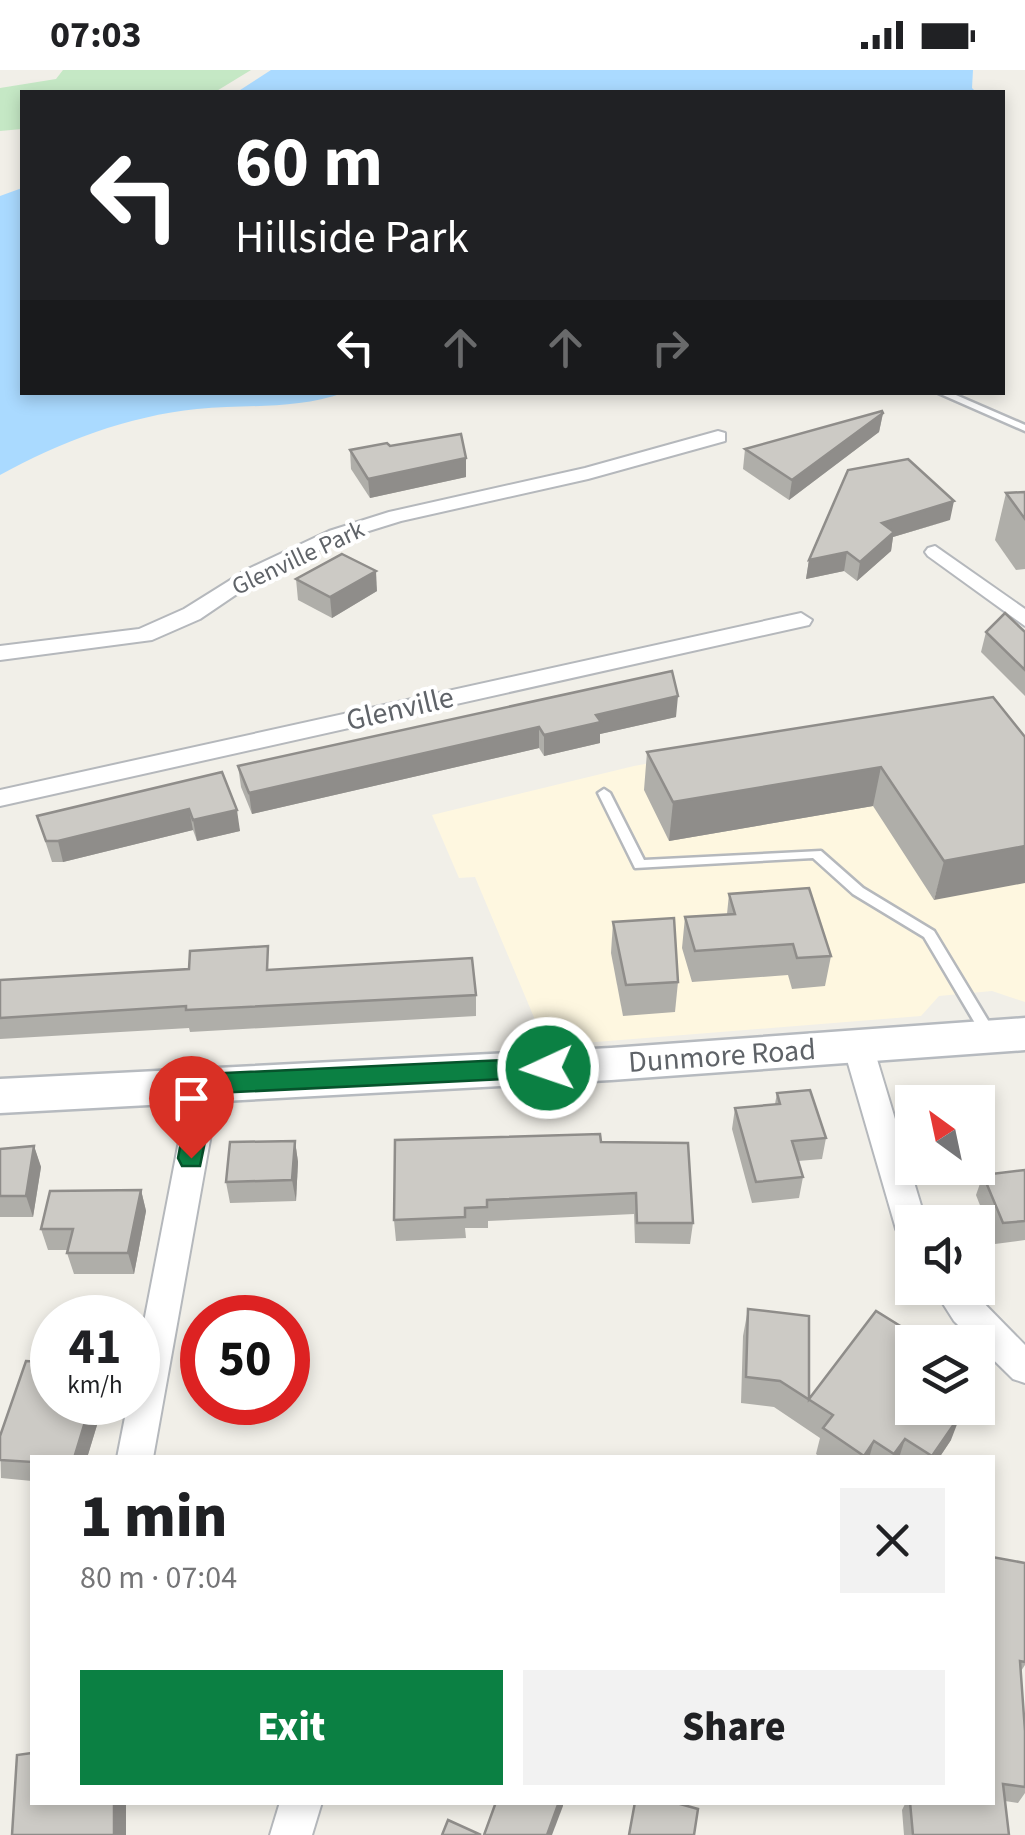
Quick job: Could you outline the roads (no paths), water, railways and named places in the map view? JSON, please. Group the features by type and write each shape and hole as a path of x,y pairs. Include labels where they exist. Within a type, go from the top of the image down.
{"main road":[{"name":"Dunmore Road","path":"0,1096 555,1067 1008,1035"}],"street":[{"name":"Glenville Park","path":"0,654 144,635 192,614 255,573 336,535 396,516 588,474 718,437"},
{"path":"935,552 1025,619"},
{"name":"Glenville","path":"0,798 800,620"},
{"path":"858,1046 905,1205"},
{"path":"136,1455 204,1084"},
{"path":"962,1305 1025,1368"},
{"path":"291,1835 300,1805"}],"lane":[{"path":"947,395 1025,428"},
{"path":"604,793 640,865 816,854 858,891 929,934 1008,1035"}],"water":[{"path":"271,70 973,70 974,90 240,90"},
{"path":"20,189 20,395 336,395 270,406 171,412 120,424 71,441 0,475 0,196"}]}
